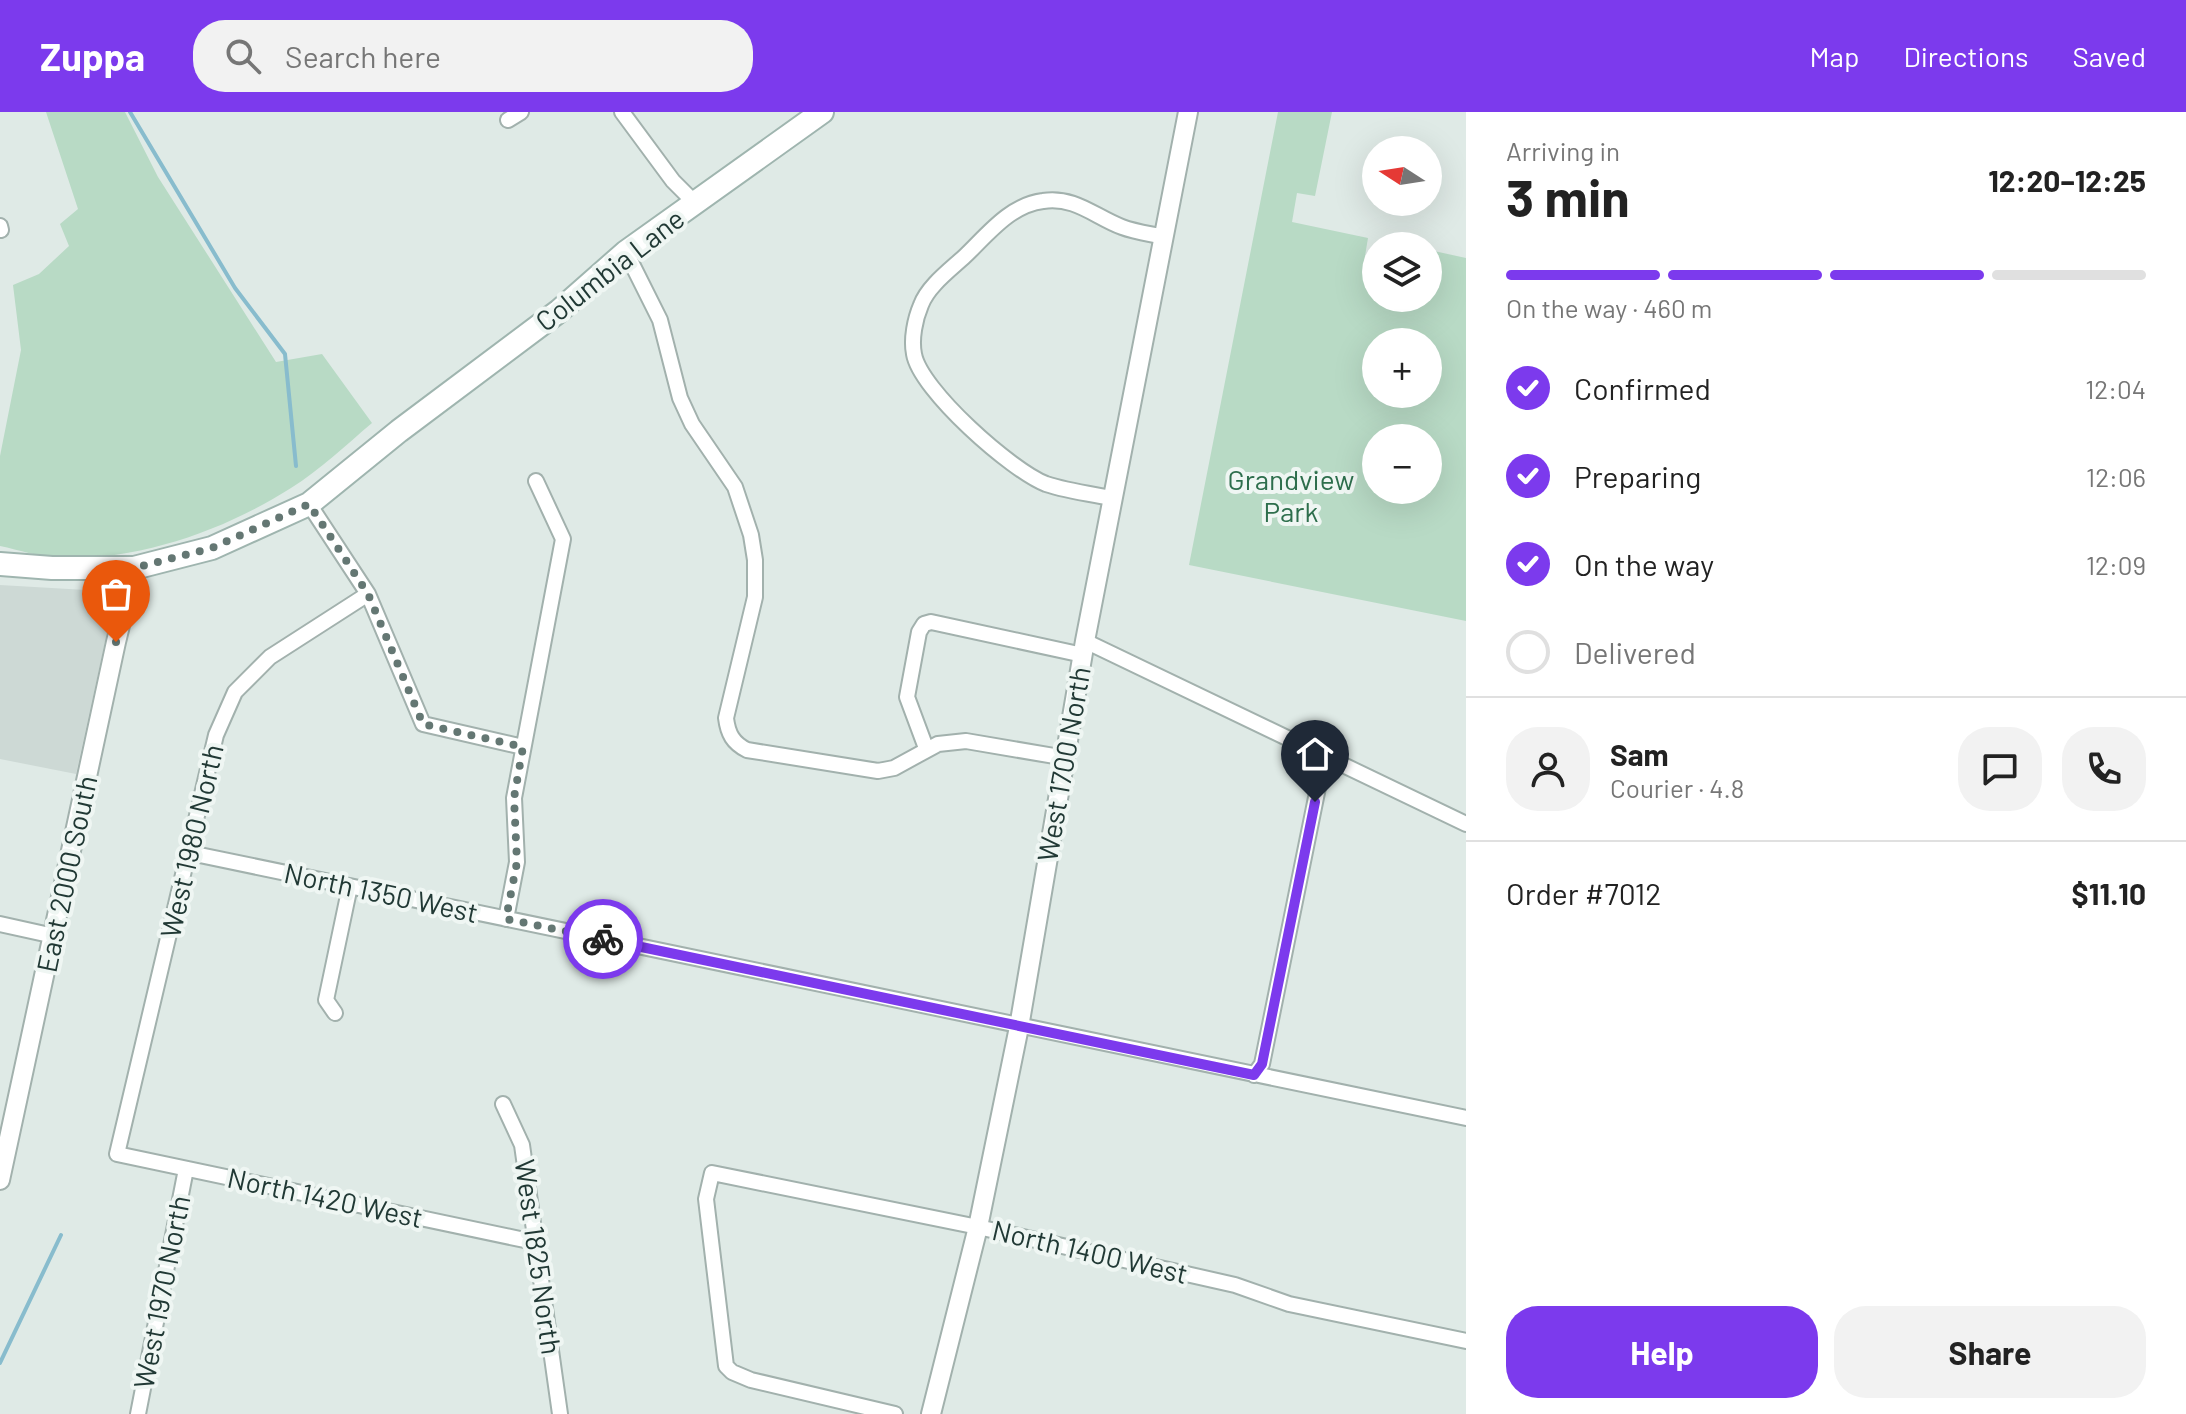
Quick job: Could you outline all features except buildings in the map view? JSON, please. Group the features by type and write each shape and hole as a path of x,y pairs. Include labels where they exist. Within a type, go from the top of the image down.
{"main road":[{"name":"Columbia Lane","path":"0,564 52,568 134,568 212,548 309,504 399,431 559,311 626,252 822,112"}],"street":[{"path":"622,112 673,181 695,203"},
{"name":"West 1700 North","path":"931,1414 978,1227 1019,1027 1084,648 1188,112"},
{"path":"1112,498 1045,484 1021,469 958,418 925,379 914,354 914,328 921,303 933,287 1009,214 1025,205 1044,200 1077,204 1124,228 1164,237"},
{"path":"626,252 660,320 680,398 692,424 735,487 751,535 755,597 726,718 734,741 747,750 872,772 894,768 926,748 951,742 966,741 1066,758"},
{"path":"506,919 517,862 514,798 563,539 536,481"},
{"path":"309,504 368,594 423,724 523,747"},
{"name":"East 2000 South","path":"0,1180 134,568"},
{"name":"West 1980 North","path":"117,1154 216,735 235,692 270,657 368,594"},
{"path":"926,748 907,697 919,632 924,624 931,622 1084,648 1466,824"},
{"path":"1254,1075 1262,1064 1324,758"},
{"name":"North 1350 West","path":"190,853 1466,1118"},
{"path":"335,1013 326,1000 350,886"},
{"path":"0,924 54,936"},
{"name":"West 1825 North","path":"503,1104 522,1145 560,1414"},
{"name":"North 1420 West","path":"117,1154 534,1242"},
{"name":"West 1970 North","path":"138,1414 186,1169"},
{"name":"North 1400 West","path":"895,1414 751,1380 726,1366 706,1199 712,1173 978,1227 1235,1285 1289,1304 1466,1341"}],"shaded area":[{"path":"0,585 86,590 110,602 111,614 76,774 0,759"}],"green space":[{"path":"46,112 125,112 158,177 276,362 322,354 372,423 291,488 237,517 180,540 120,554 60,558 0,546 0,456 21,350 13,285 39,274 69,246 60,224 78,209"},
{"name":"Grandview Park","path":"1278,112 1332,112 1315,196 1297,193 1292,222 1362,237 1362,312 1442,312 1442,253 1466,258 1466,621 1189,565"}],"waterway":[{"path":"130,112 235,288 285,354 296,466"},
{"path":"0,1363 61,1235"}],"way so far":[{"path":"116,642 134,568 212,548 309,504 368,594 423,724 523,747 514,798 517,862 506,919 603,939"}],"route":[{"path":"603,939 1254,1075 1262,1064 1315,802"}]}
